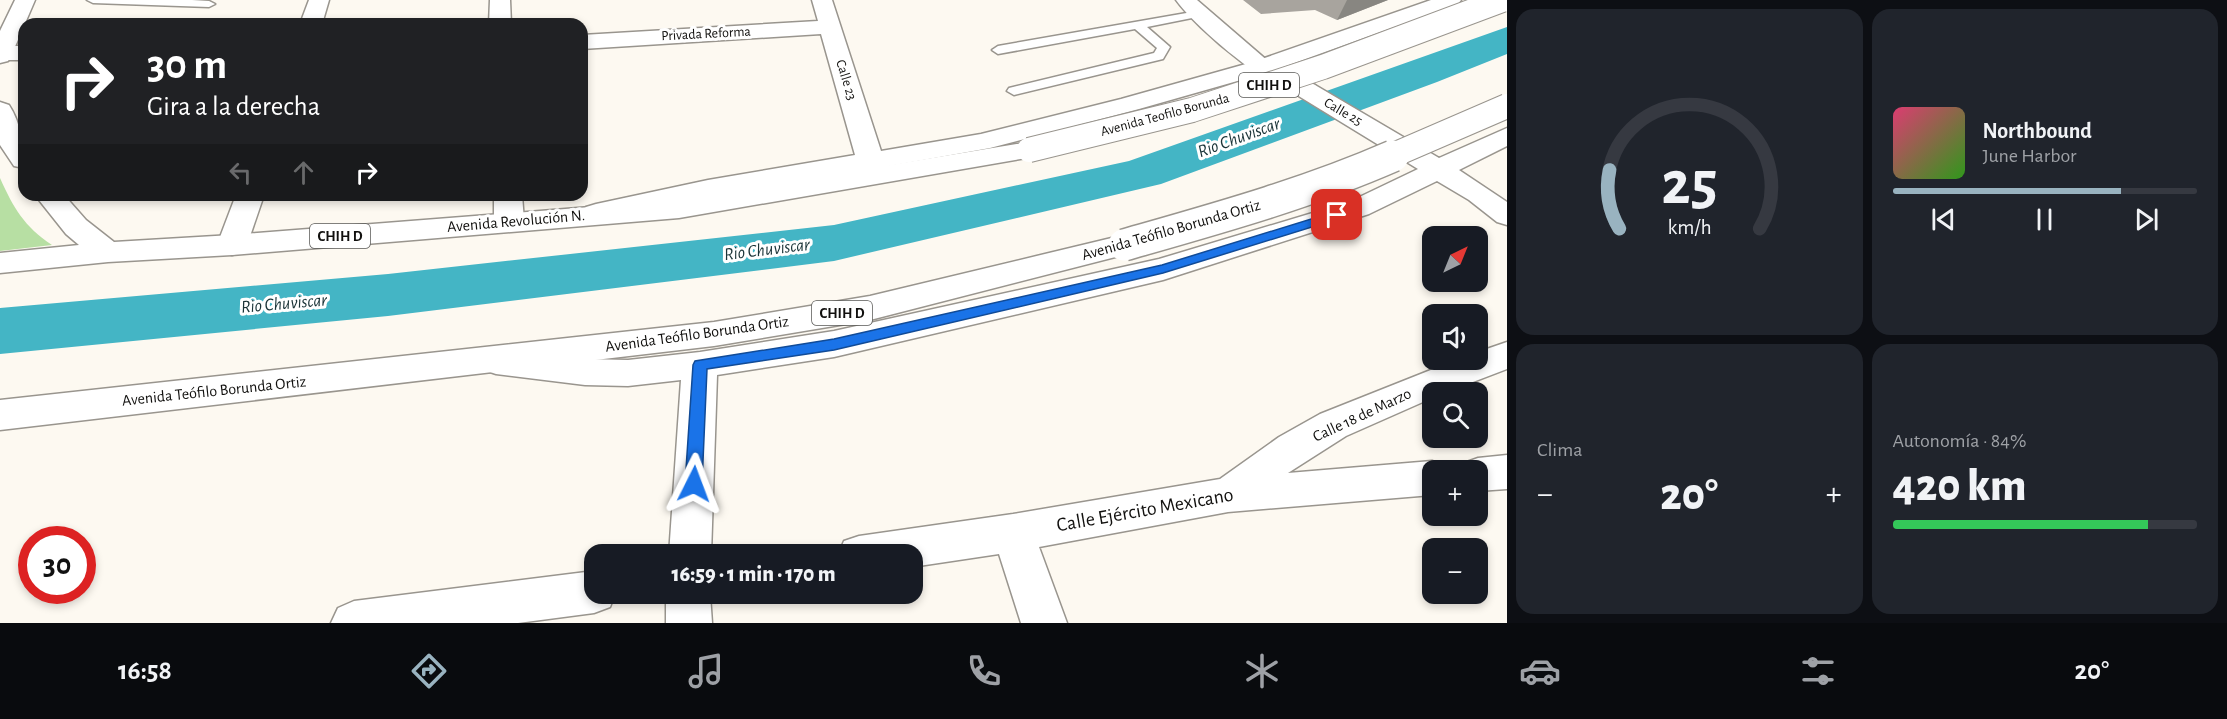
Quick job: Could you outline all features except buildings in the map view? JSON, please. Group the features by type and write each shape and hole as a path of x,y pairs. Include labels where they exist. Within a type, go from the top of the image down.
{"street":[{"path":"18,54 0,55 25,0"},
{"path":"313,18 319,0"},
{"path":"500,0 500,18"},
{"name":"Calle 23","path":"822,0 870,160"},
{"path":"586,215 708,189 981,142 1130,104 1261,67 1451,0"},
{"name":"Avenida Teofilo Borunda","path":"1029,150 1192,110 1323,67 1502,0"},
{"name":"Calle 25","path":"1192,7 1261,67 1385,136 1479,194 1507,216"},
{"name":"Privada Reforma","path":"588,42 830,27"},
{"name":"Avenida Teófilo Borunda Ortiz","path":"0,415 554,354 714,334 870,308 1124,245 1239,212 1342,178 1507,106"},
{"path":"0,110 7,136 18,152"},
{"path":"491,360 585,372 628,373 700,365 834,344 1163,269 1359,208 1507,136"},
{"name":"Avenida Revolución N.","path":"0,264 108,252 232,245 509,208 586,215 679,209 1029,150"},
{"path":"54,201 76,227 108,252"},
{"path":"232,245 248,201"},
{"name":"Calle 18 de Marzo","path":"1228,495 1293,449 1332,426 1425,386 1507,355"},
{"path":"691,544 700,365"},
{"path":"1488,474 1507,472"},
{"name":"Calle Ejército Mexicano","path":"923,546 1013,533 1228,495 1422,479"},
{"path":"1013,533 1044,623"},
{"path":"354,623 584,593"},
{"path":"688,604 689,623"}],"lane":[{"path":"93,0 209,4"},
{"path":"998,50 1138,25 1192,7"},
{"path":"1014,92 1159,56 1164,47 1138,25"}],"green space":[{"path":"0,178 10,199 27,224 52,245 0,251"}],"waterway":[{"name":"Rio Chuviscar","path":"0,331 388,295 834,243 1143,173 1421,73 1507,39"}],"route":[{"path":"694,484 700,365 834,344 1163,269 1337,215"}]}
